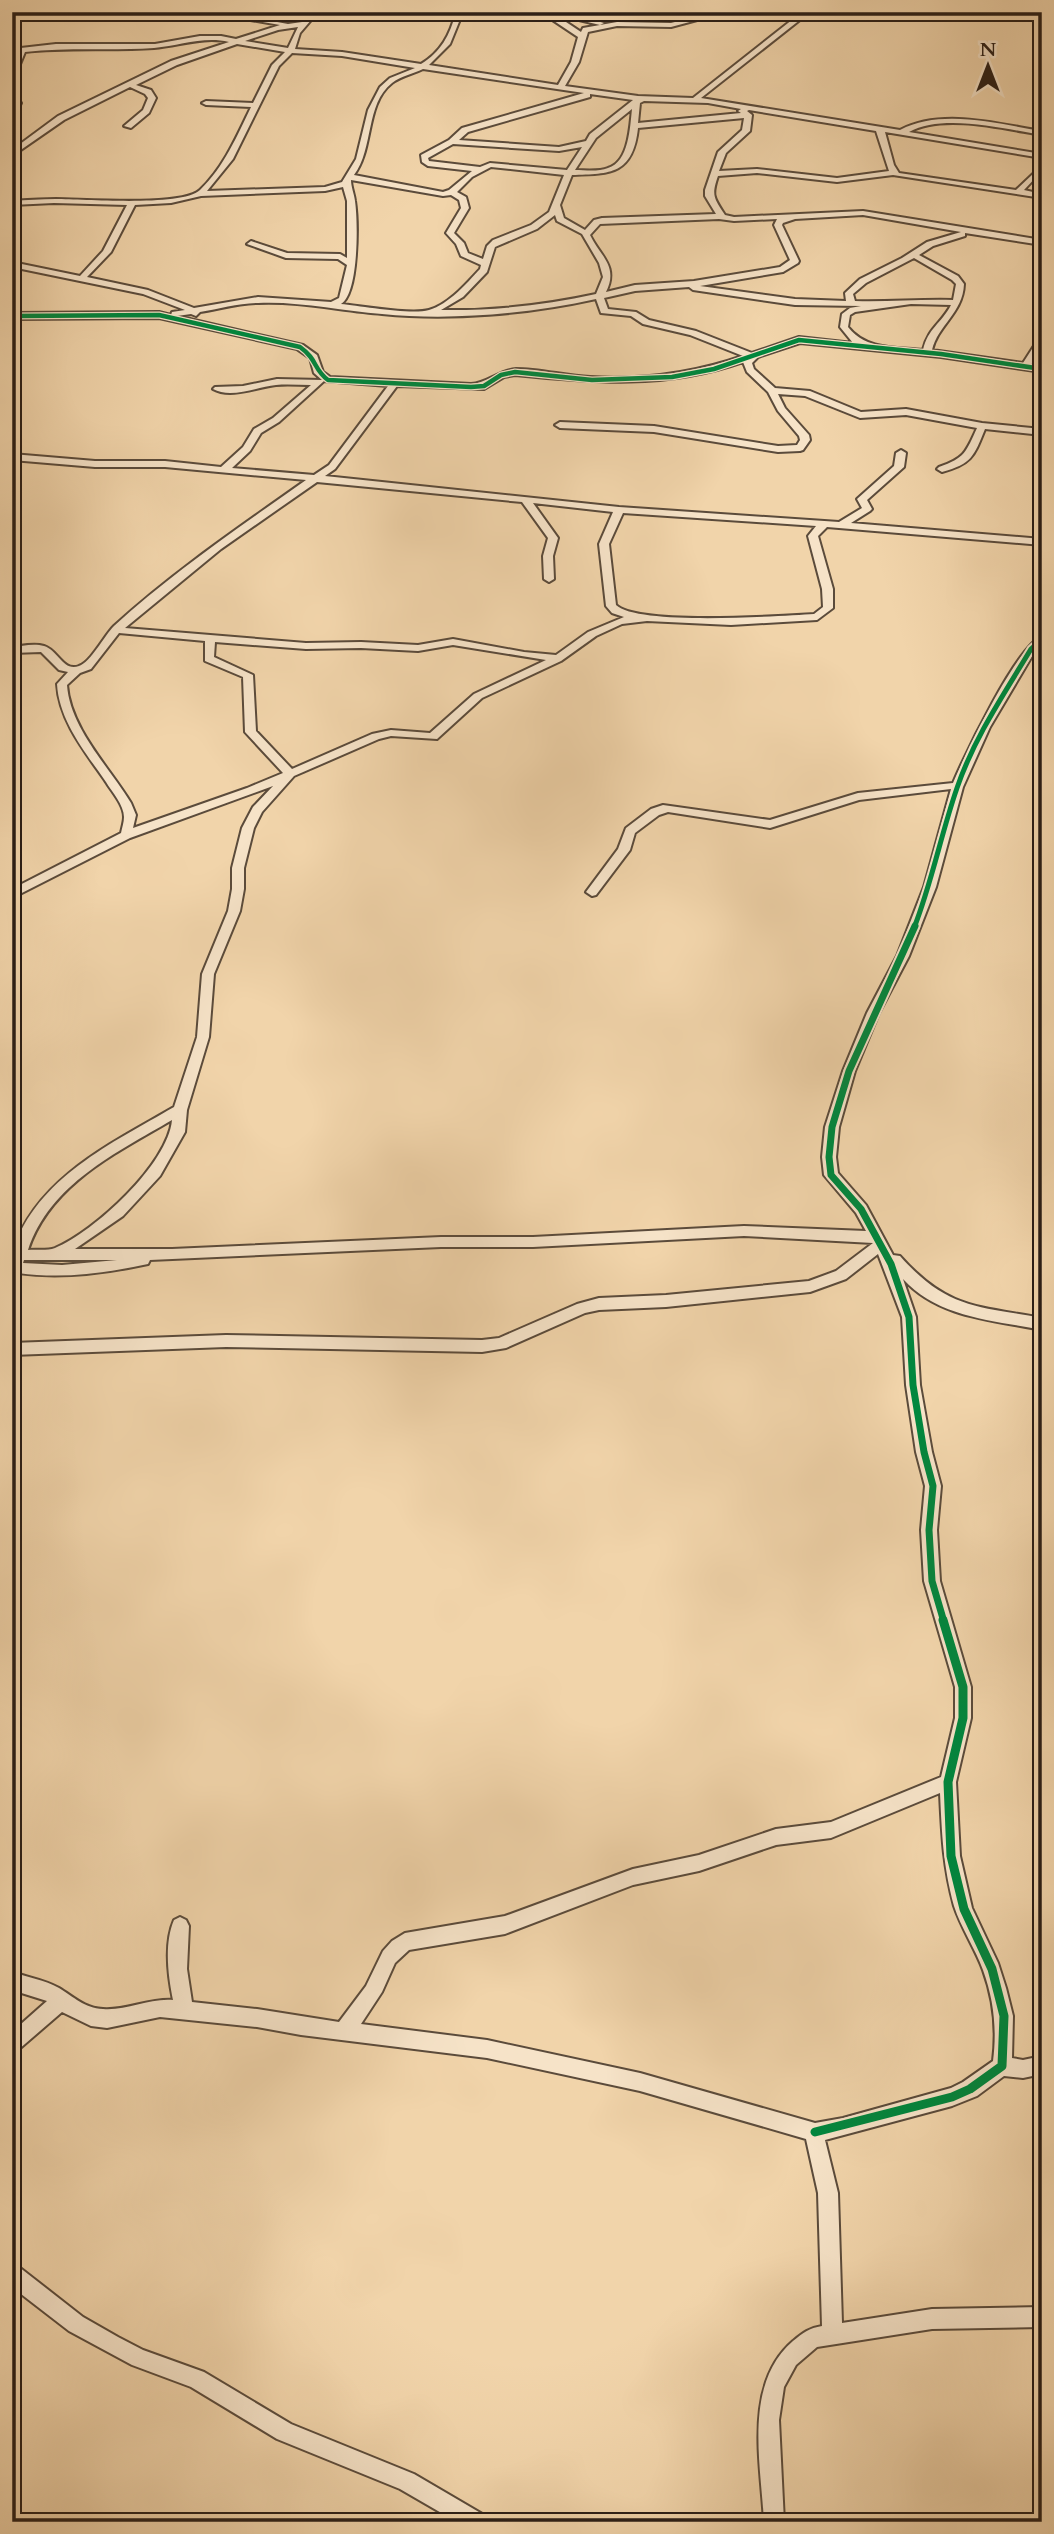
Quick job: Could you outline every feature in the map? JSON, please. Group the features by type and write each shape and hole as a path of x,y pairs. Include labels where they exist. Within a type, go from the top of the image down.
{"street":[{"path":"12,19 33,12"},
{"path":"207,12 290,25 304,24"},
{"path":"201,194 229,159 276,65 290,50 297,32 315,12"},
{"path":"332,305 343,299 351,264 351,201 348,181 366,148 370,113 383,88 397,75 423,67 444,51 460,12"},
{"path":"547,12 582,36"},
{"path":"555,12 612,25"},
{"path":"559,88 575,62 586,30 612,25 671,25 724,12"},
{"path":"696,99 807,12"},
{"path":"12,154 61,118 200,52 290,25"},
{"path":"12,51 56,46 155,46 207,38 242,41 269,49 342,54 598,93 696,99 747,112 878,128 1042,156"},
{"path":"12,74 22,50"},
{"path":"128,126 146,111 152,98 148,92 130,85"},
{"path":"480,169 438,165 424,159 427,154 452,142 470,128 598,93"},
{"path":"429,313 460,295 486,264 491,246 534,227 557,206 569,173 600,129 637,100 649,97"},
{"path":"452,192 460,182 480,169 496,165 569,173 615,169 629,147 637,100"},
{"path":"704,120 702,110 708,101"},
{"path":"206,103 256,105"},
{"path":"634,125 704,120 747,112"},
{"path":"721,216 709,196 714,174 722,152 746,131 747,112"},
{"path":"901,133 913,124 927,122 982,124 1042,132"},
{"path":"878,128 883,135 893,173"},
{"path":"452,142 559,149 589,143"},
{"path":"12,146 23,145"},
{"path":"714,174 757,171 837,180 893,173 1042,196"},
{"path":"1023,194 1020,190 1034,175"},
{"path":"12,203 172,201 201,194 325,189 348,181 433,193 452,192 463,199 465,208 450,233 460,243 464,254 486,264"},
{"path":"82,278 107,252 132,203"},
{"path":"557,206 560,219 586,234 588,243 608,271 599,297 604,311 633,314 646,323 705,337 753,357"},
{"path":"586,234 602,220 863,214 1042,243"},
{"path":"12,316 159,315 195,312 258,300 429,313 477,313 554,306 610,293 779,270 795,261 778,225 780,221 792,217"},
{"path":"851,304 849,296 854,288 936,241 974,232"},
{"path":"251,244 286,255 340,257 351,264"},
{"path":"914,255 957,281 960,290 944,325 931,335 928,352"},
{"path":"12,264 145,292 183,305 213,327"},
{"path":"678,285 759,298 851,304 923,301 956,303"},
{"path":"343,299 351,308"},
{"path":"624,313 630,303"},
{"path":"868,346 848,335 844,327 846,314 859,308 881,304"},
{"path":"213,327 231,305"},
{"path":"159,315 288,343 314,357 322,375 328,380 341,382"},
{"path":"218,389 243,389 269,382 480,387 501,375 516,372 571,378 592,386 673,377 753,357 799,340 928,352 1042,369"},
{"path":"1026,366 1042,340"},
{"path":"559,425 645,428 778,449 800,448 805,440 804,435 781,409 772,391 750,370 747,362 753,357"},
{"path":"222,471 247,449 257,431 276,420 320,382"},
{"path":"290,406 295,383"},
{"path":"126,835 130,815 125,803 77,728 62,694 62,684 76,671 93,662 116,630 216,547 319,479 332,467 393,385"},
{"path":"772,391 807,393 860,415 906,412 982,426 1042,432"},
{"path":"942,469 953,466 972,453 982,426"},
{"path":"841,525 867,509 862,499 899,467 901,453"},
{"path":"12,457 96,464 165,464 620,510 1042,542"},
{"path":"332,467 338,480"},
{"path":"525,499 553,537 548,556 549,579"},
{"path":"620,510 604,544 611,606 616,611 637,618"},
{"path":"12,894 126,835 213,805 376,736 391,733 433,737 478,696 559,658 600,629 620,621 637,618 731,622 817,617 828,608 829,599 813,536 824,524"},
{"path":"116,630 306,646 418,648 453,642 524,655 559,658"},
{"path":"1002,2066 1004,2016 992,1969 964,1909 949,1839 948,1782 963,1718 962,1681 932,1581 929,1530 933,1486 924,1452 913,1385 909,1317 898,1280 879,1241 861,1209 831,1175 828,1166 829,1143 849,1071 873,1013 903,956 930,887 957,787 984,727 1031,649 1042,639"},
{"path":"210,640 209,659 248,675 251,732 290,774"},
{"path":"12,650 44,649 64,668 76,671"},
{"path":"48,1256 104,1223 155,1172 178,1132 180,1110 203,1037 208,974 234,911 238,868 248,828 257,810 290,774"},
{"path":"592,892 624,850 630,831 655,812 667,808 771,824 881,793 948,785 957,787"},
{"path":"14,1263 27,1232 49,1200 90,1162 180,1110"},
{"path":"14,1263 48,1256 172,1254 441,1242 533,1242 744,1231 879,1241 912,1279 938,1300 952,1307 1042,1324"},
{"path":"27,1232 33,1246 48,1256"},
{"path":"12,1349 226,1341 457,1348 501,1344 582,1308 599,1304 666,1301 810,1286 841,1275 879,1241"},
{"path":"14,1263 49,1271 82,1270 172,1254"},
{"path":"343,2031 362,2011 391,1951 405,1942 505,1925 633,1877 699,1863 776,1838 831,1830 948,1782"},
{"path":"180,1926 178,1978 185,2011"},
{"path":"12,1981 52,1994 91,2017 107,2019 160,2008 257,2018 486,2049 596,2071 815,2132 844,2127 952,2097 970,2089 1002,2066 1023,2069 1042,2065"},
{"path":"12,2044 61,2001"},
{"path":"815,2132 828,2193 832,2334"},
{"path":"12,2274 76,2324 111,2344 139,2358 205,2383 251,2415 284,2432 407,2481 477,2522"},
{"path":"774,2522 769,2420 774,2385 789,2358 812,2338 932,2319 1042,2317"}],"cycle path":[{"path":"12,316 159,315 300,347 314,357 319,373 328,380 471,387 484,386 501,375 515,372 592,380 672,377 714,369 799,340 941,354 1042,369"},
{"path":"815,2132 952,2097 970,2089 1002,2066 1004,2016 992,1969 964,1909 951,1856 948,1782 963,1718 963,1687 932,1581 929,1530 933,1486 924,1452 913,1385 909,1317 891,1264 861,1209 831,1175 829,1157 832,1127 849,1071 873,1013 903,956 930,887 957,787 984,727 1031,649 1042,639"}]}
